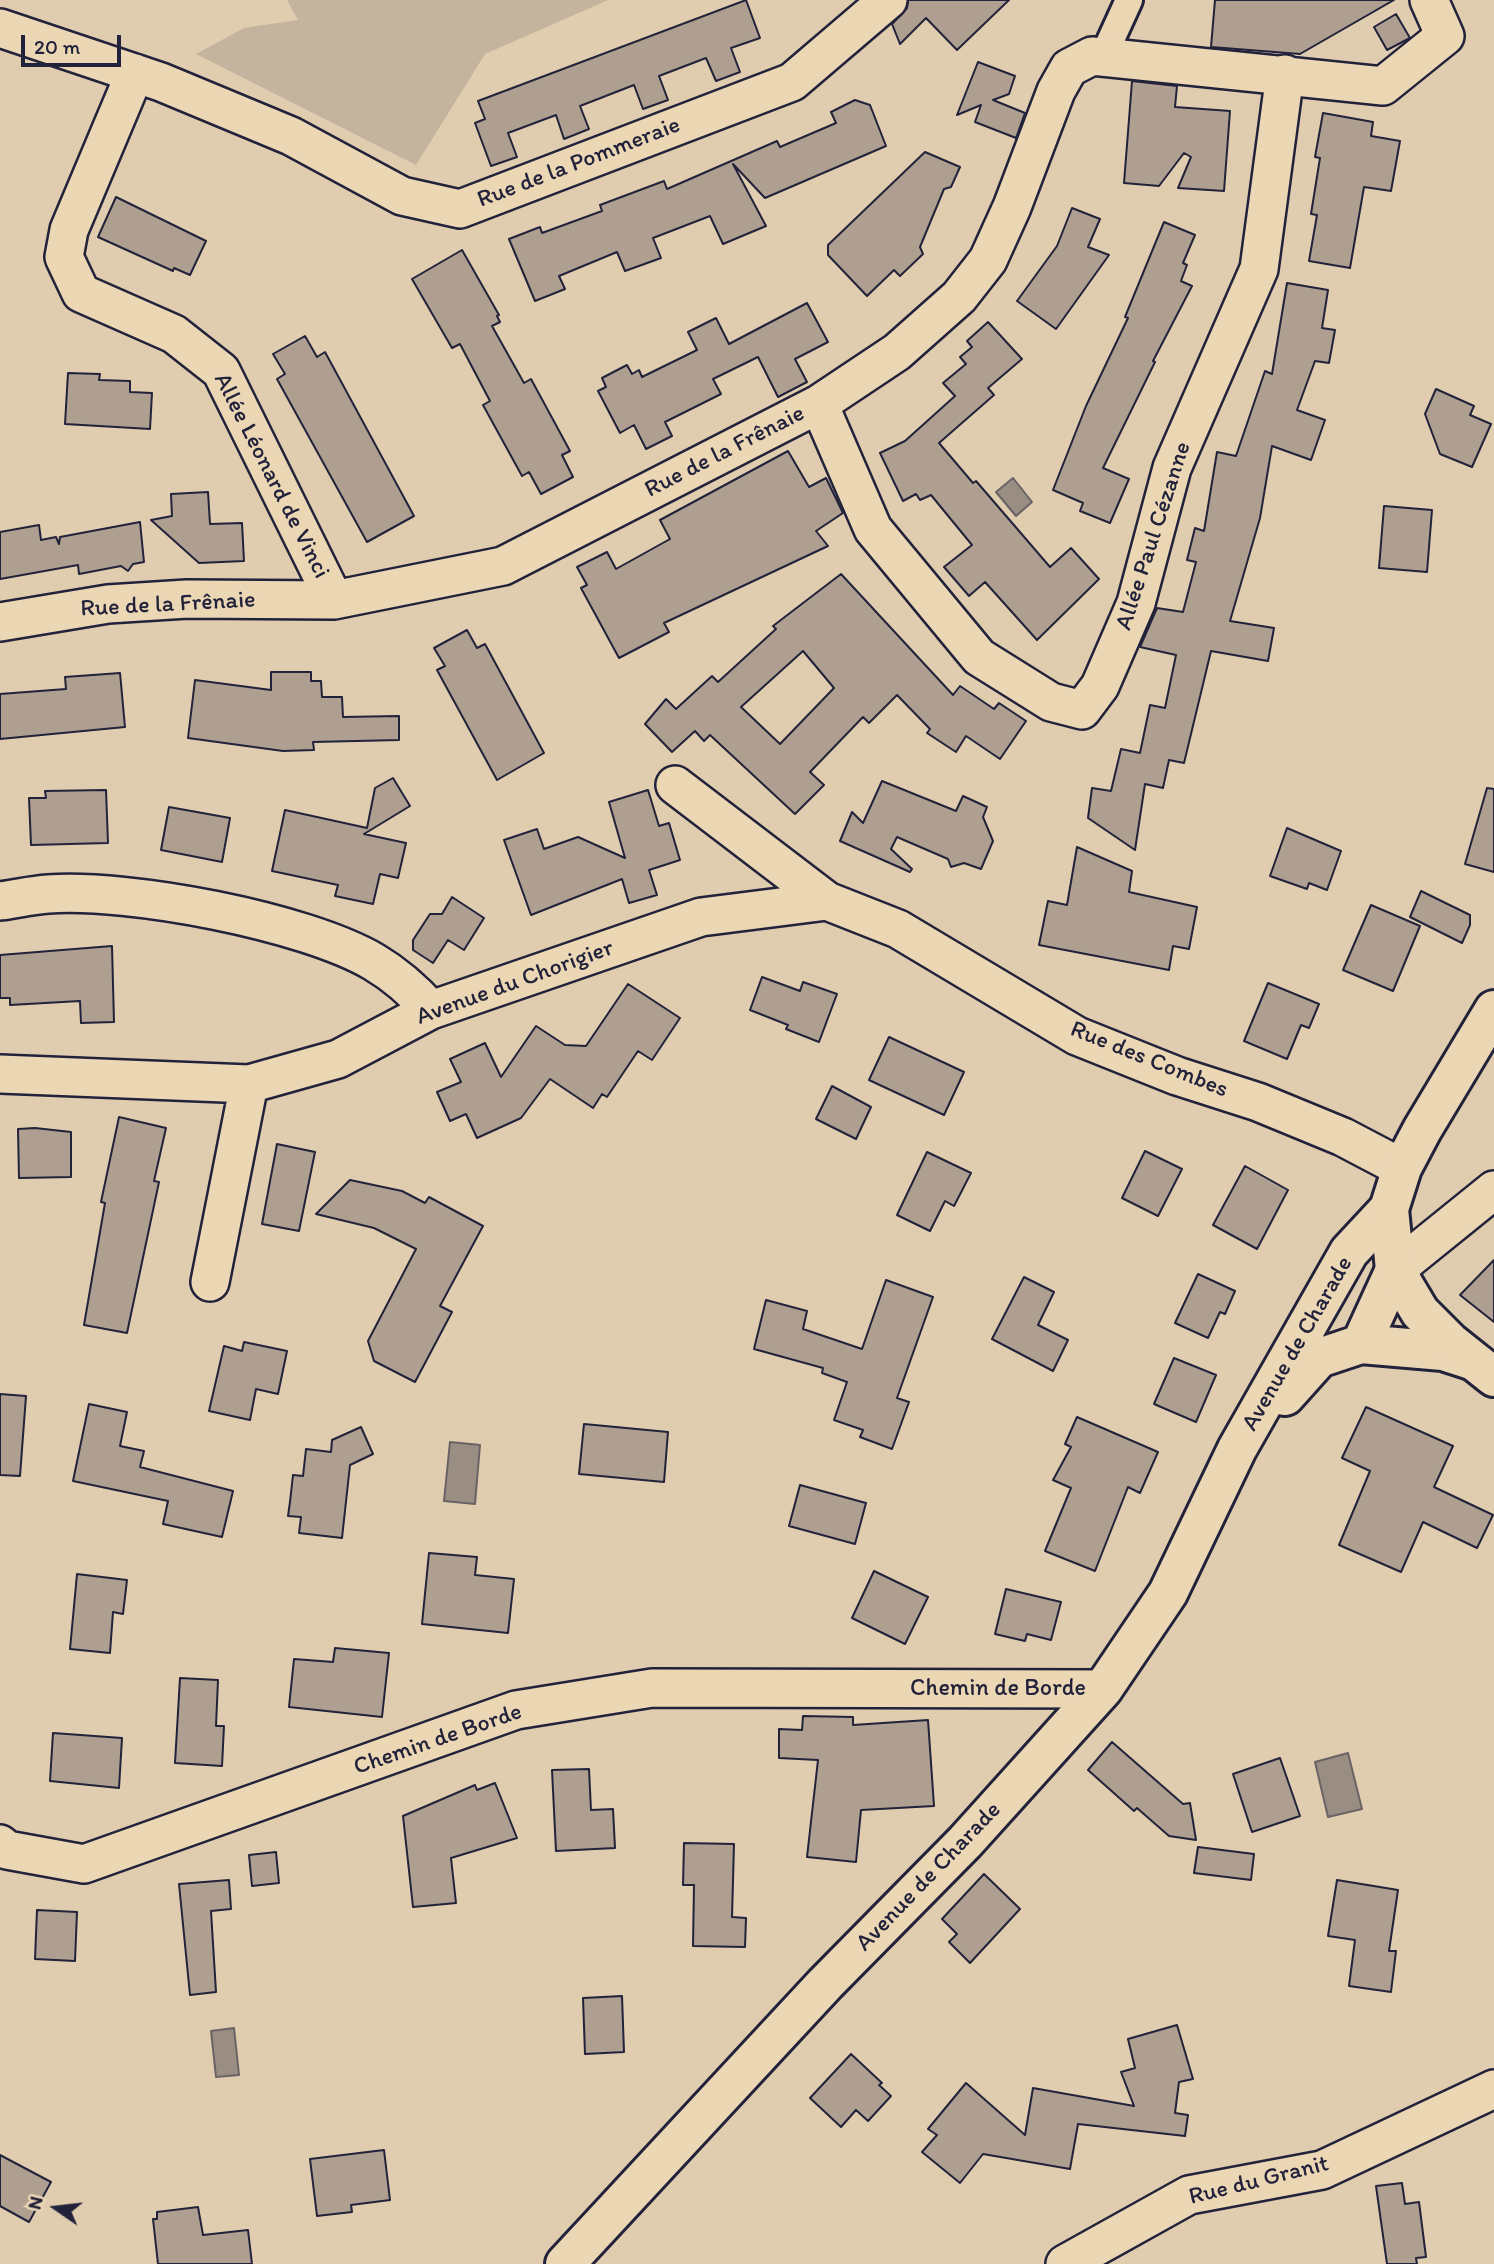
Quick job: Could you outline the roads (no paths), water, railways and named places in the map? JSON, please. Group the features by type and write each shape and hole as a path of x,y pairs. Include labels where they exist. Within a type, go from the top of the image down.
{"street":[{"name":"Rue de la Pommeraie","path":"0,28 135,72 291,136 402,196 460,209 792,82 888,0"},
{"path":"1103,57 1129,0"},
{"name":"Rue de la Frênaie","path":"0,622 108,604 187,599 334,600 503,566 819,404 897,352 959,297 988,260 1012,207 1056,91 1069,68 1092,56 1383,86 1445,36 1429,0"},
{"name":"Allée Léonard de Vinci","path":"135,72 69,230 64,257 70,276 81,293 174,334 221,371 334,600"},
{"name":"Allée Paul Cézanne","path":"819,404 873,529 979,657 1051,702 1082,710 1100,686 1136,603 1172,468 1259,269 1285,74"},
{"path":"675,785 827,901"},
{"path":"0,901 49,894 122,897 246,917 331,943 373,961 407,985 431,1010"},
{"name":"Avenue du Chorigier","path":"0,1074 249,1084 338,1059 431,1010 701,917 827,901"},
{"name":"Rue des Combes","path":"827,901 898,929 1077,1036 1177,1076 1258,1102 1343,1137 1402,1168"},
{"path":"1483,1369 1420,1312 1395,1270 1389,1209 1402,1168 1494,1010"},
{"path":"210,1282 249,1084"},
{"path":"1395,1270 1494,1190"},
{"name":"Avenue de Charade","path":"565,2264 825,1984 965,1842 1103,1689 1168,1593 1237,1449 1349,1252 1389,1209"},
{"name":"Avenue de Charade","path":"1361,1344 1395,1270"},
{"name":"Avenue de Charade","path":"1237,1449 1319,1358 1361,1344 1443,1351 1483,1369"},
{"name":"Chemin de Borde","path":"0,1844 7,1850 84,1864 516,1710 652,1688 1103,1689"},
{"name":"Rue du Granit","path":"1065,2264 1189,2195 1322,2170 1494,2089"}]}
